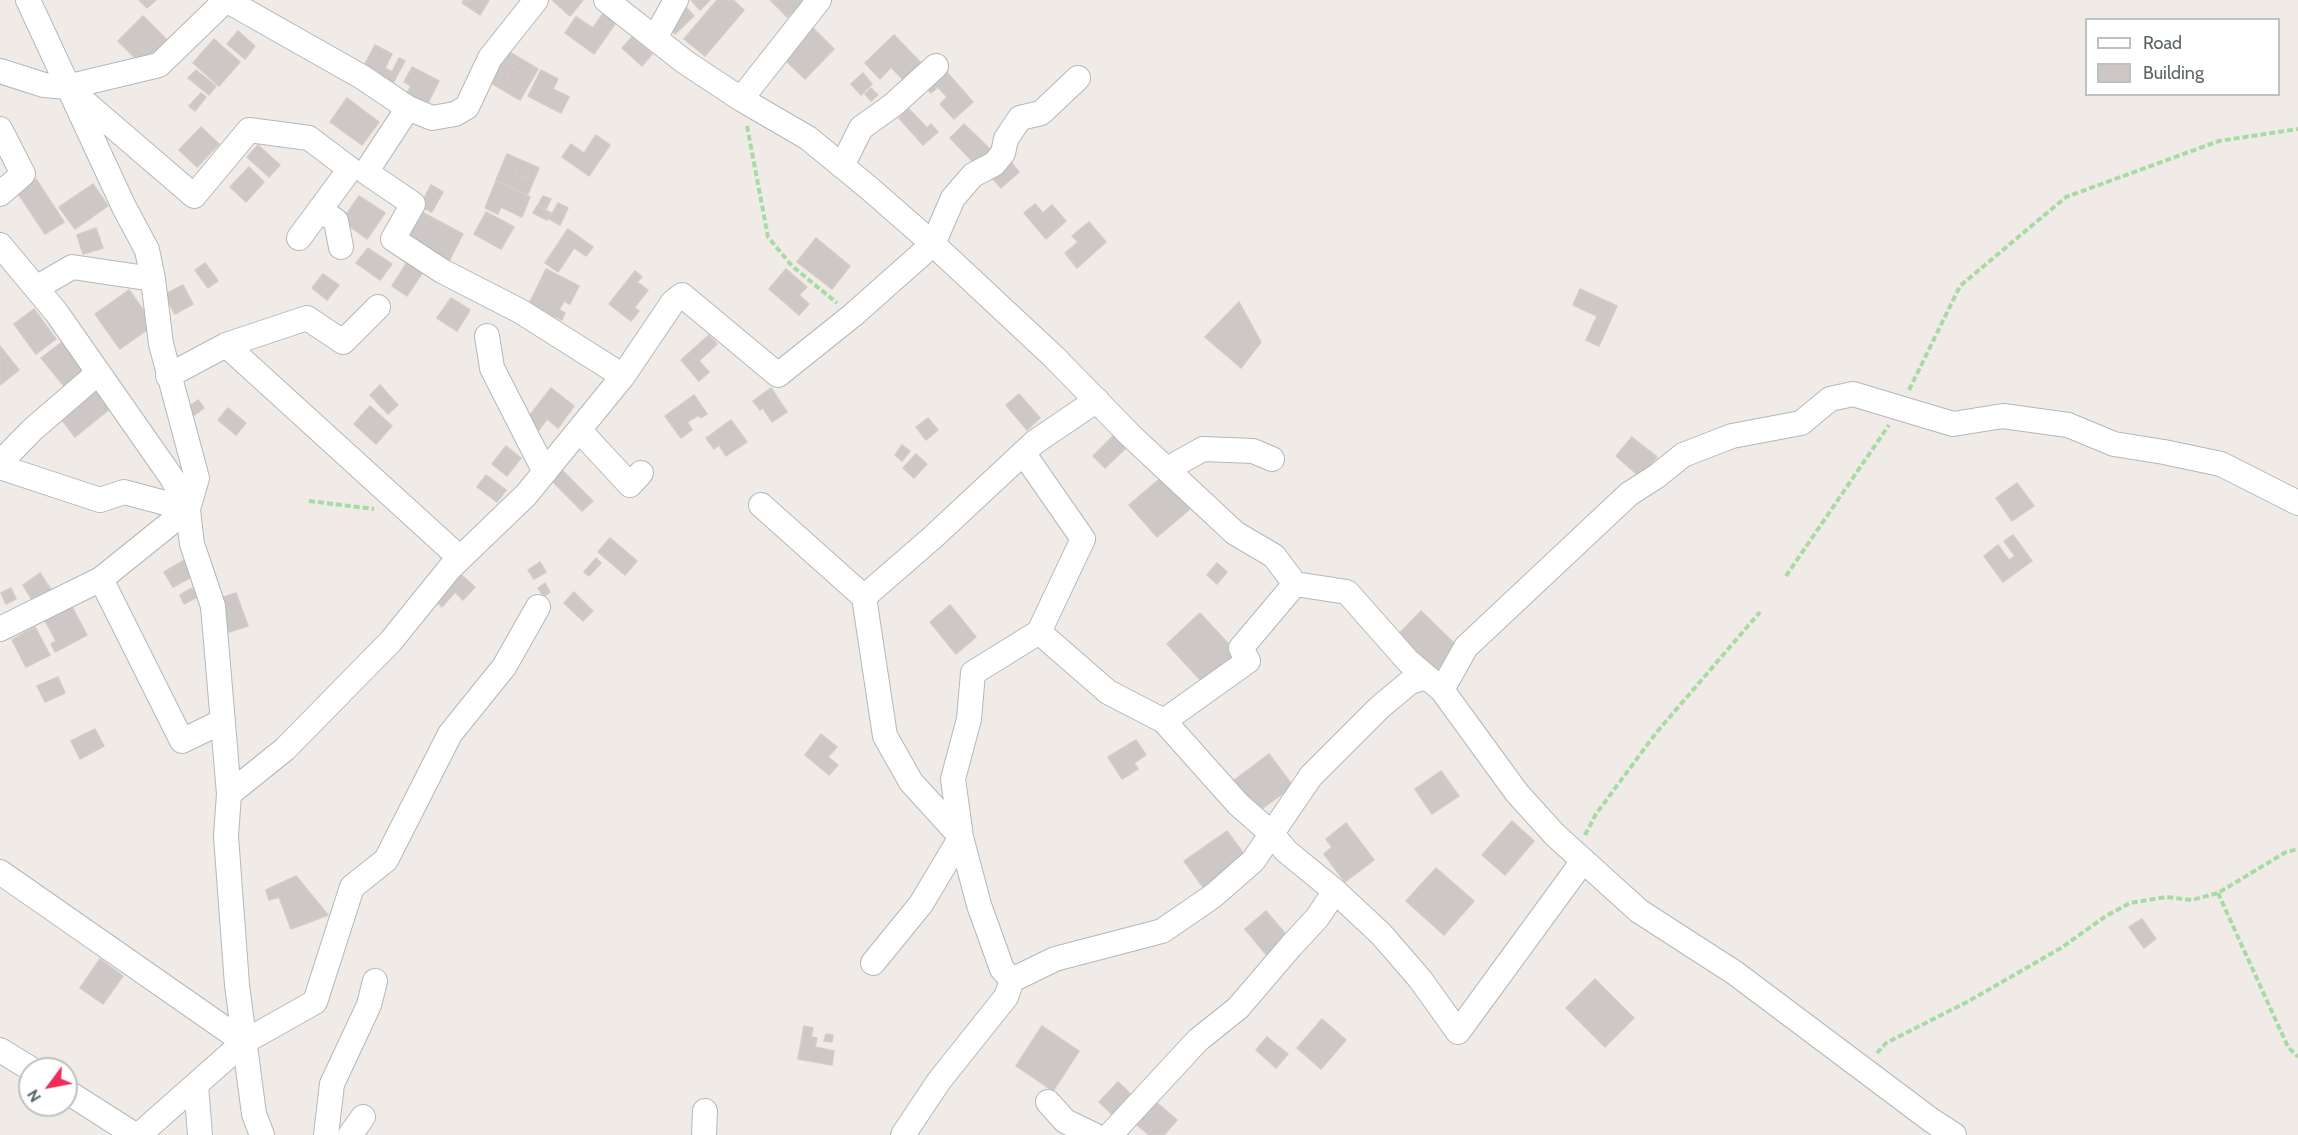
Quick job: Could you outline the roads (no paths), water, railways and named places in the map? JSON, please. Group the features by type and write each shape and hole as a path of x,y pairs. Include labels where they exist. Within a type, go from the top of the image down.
{"street":[{"path":"0,629 101,579 188,509 197,478 160,344 153,279 147,250 66,87 28,0"},
{"path":"0,71 44,86 66,87 159,66 226,0 362,77 408,108 432,118 455,114 467,107 490,58 536,0"},
{"path":"606,0 685,62 741,99 808,138 842,166 933,244 1235,533 1274,556 1295,584 1347,592 1408,661 1435,684 1517,793 1579,858 1640,911 1735,973 1954,1135"},
{"path":"655,38 676,0"},
{"path":"741,99 819,0"},
{"path":"842,166 861,128 893,105 936,66"},
{"path":"229,794 285,749 391,641 450,568 526,495 623,376 673,302 682,295 778,375 853,315 933,244 953,198 974,175 994,164 1003,153 1006,139 1020,118 1041,113 1078,78"},
{"path":"66,87 194,196 249,130 309,138 413,204 393,239 442,271 520,311 623,376"},
{"path":"299,238 320,209 358,171 408,108"},
{"path":"0,129 23,174 0,194"},
{"path":"320,209 336,221 341,247"},
{"path":"0,245 56,312 172,478 188,509 192,544 213,606 229,794 226,836 237,985 254,1114 262,1135"},
{"path":"36,288 72,267 153,279"},
{"path":"168,376 226,345 307,318 343,342 378,307"},
{"path":"487,336 492,369 545,472"},
{"path":"226,345 460,558"},
{"path":"98,373 32,430 0,463 100,500 124,492 188,509"},
{"path":"1435,684 1466,647 1629,494 1657,476 1683,455 1732,436 1801,423 1830,399 1854,394 1953,424 2003,416 2068,425 2114,444 2221,464 2298,503"},
{"path":"864,597 932,538 1035,442 1097,400"},
{"path":"580,431 630,485 641,474"},
{"path":"1167,469 1203,449 1253,451 1272,459"},
{"path":"1011,980 1002,969 979,905 961,837 953,779 969,719 974,673 1039,632 1083,539 1024,454"},
{"path":"761,505 864,597 885,736 912,782 961,837"},
{"path":"101,579 182,741 223,721"},
{"path":"1164,721 1248,661 1241,648 1295,584"},
{"path":"78,1098 137,1135 244,1042 315,1002 351,887 386,860 450,734 504,667 538,608"},
{"path":"1039,632 1108,692 1164,721 1238,804 1272,834 1286,851 1335,891 1388,943 1420,979 1458,1032 1579,858"},
{"path":"903,1135 939,1081 1006,997 1011,980 1055,959 1162,931 1213,896 1253,861 1311,777 1380,707 1410,682 1435,684"},
{"path":"873,963 921,903 961,837"},
{"path":"0,872 244,1042"},
{"path":"1110,1135 1198,1040 1238,1008 1317,918 1335,891"},
{"path":"326,1135 332,1084 369,1005 375,981"},
{"path":"0,1050 18,1061"},
{"path":"196,1085 200,1135"},
{"path":"1048,1102 1065,1121 1094,1135"},
{"path":"704,1135 705,1111"}]}
